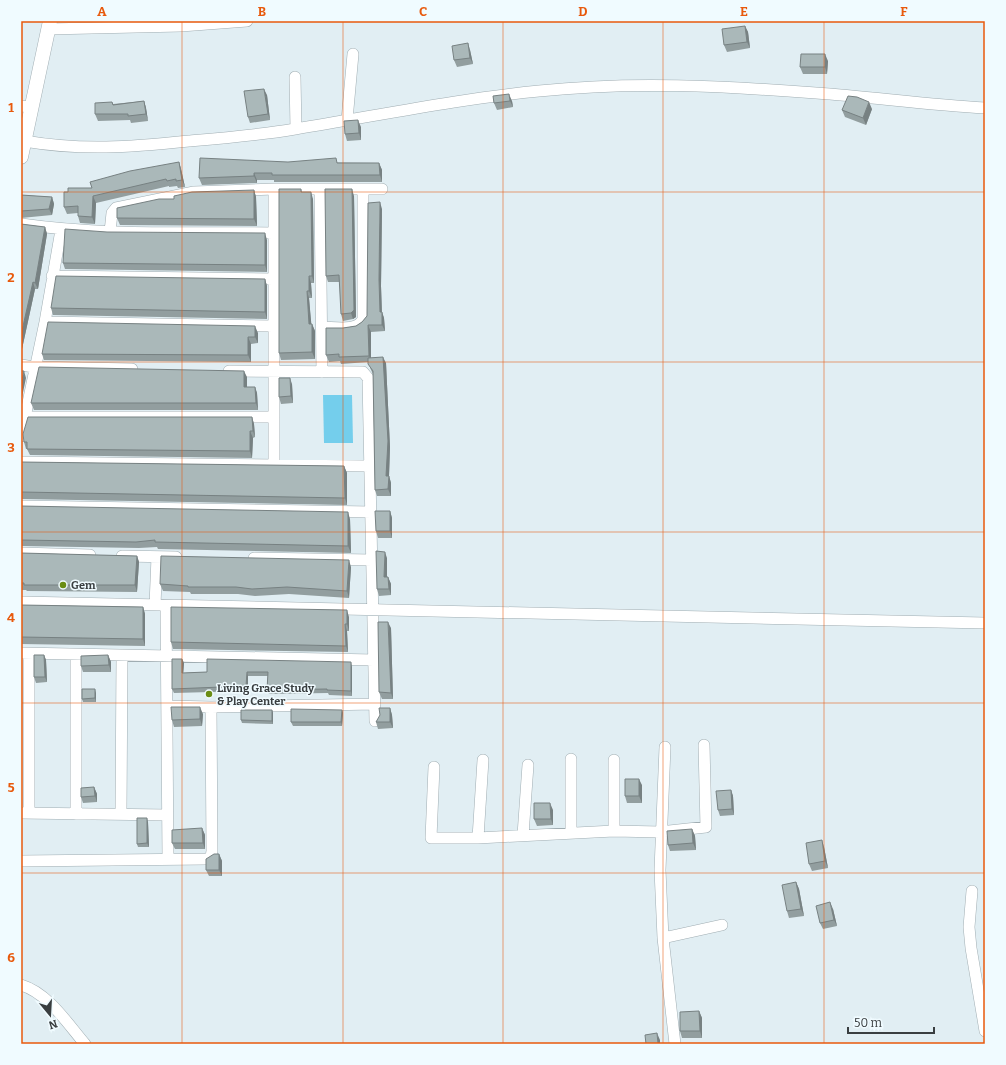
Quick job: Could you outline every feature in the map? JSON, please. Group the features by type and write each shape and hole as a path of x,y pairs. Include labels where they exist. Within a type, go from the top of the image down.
{"street":[{"path":"21,157 24,141 26,106 49,25 247,21"},
{"path":"347,120 353,54"},
{"path":"295,77 296,129"},
{"path":"24,141 60,147 104,148 237,137 296,129 407,108 540,90 643,85 814,93 985,108"},
{"path":"274,189 274,463"},
{"path":"110,232 112,213 116,208 194,192 274,189 382,190"},
{"path":"320,189 322,372"},
{"path":"322,327 356,327 362,324 363,189"},
{"path":"21,224 61,230 110,232 274,233"},
{"path":"21,436 26,417 34,367 45,322 61,230"},
{"path":"52,276 274,279"},
{"path":"45,322 274,326"},
{"path":"21,365 34,367 146,369"},
{"path":"218,370 274,372 363,372 368,378 375,722"},
{"path":"26,417 274,418"},
{"path":"21,462 274,463 370,466"},
{"path":"21,506 371,512"},
{"path":"21,553 189,557"},
{"path":"157,557 160,606 166,656 168,858"},
{"path":"244,558 372,560"},
{"path":"21,602 985,623"},
{"path":"167,815 25,813 25,654 374,660"},
{"path":"76,655 76,814"},
{"path":"121,814 122,656"},
{"path":"166,706 211,707 375,704"},
{"path":"21,861 168,858 206,859 211,857 211,707"},
{"path":"434,767 431,838 478,838 614,831 660,832 706,827 704,745"},
{"path":"665,747 660,832 663,938 675,1044"},
{"path":"570,833 571,759"},
{"path":"478,838 483,760"},
{"path":"614,760 614,831"},
{"path":"523,836 528,765"},
{"path":"972,891 969,927 971,948 985,1031"},
{"path":"663,938 722,925"},
{"path":"21,985 33,990 44,998 85,1044"}],"shaded area":[{"path":"323,395 352,395 353,443 324,443"}],"building":[{"path":"745,26 747,42 724,45 722,29"},
{"path":"468,43 470,58 454,60 452,46"},
{"path":"801,54 825,54 825,67 800,67"},
{"path":"264,89 268,114 248,117 244,91"},
{"path":"509,94 510,101 494,103 493,96"},
{"path":"848,96 857,97 869,102 863,118 842,110"},
{"path":"144,101 146,114 128,116 128,114 95,114 95,103 112,102 113,105"},
{"path":"358,120 359,133 345,134 344,121"},
{"path":"200,158 288,162 336,158 337,163 379,163 380,175 272,175 272,173 254,173 254,176 199,178"},
{"path":"179,162 182,180 176,181 176,179 167,181 166,179 93,196 92,217 78,216 78,206 64,207 64,192 68,192 68,188 92,188 90,182 130,171"},
{"path":"279,189 301,189 301,192 311,192 312,276 309,276 309,291 307,291 309,324 312,324 312,352 279,353"},
{"path":"325,189 352,189 354,310 351,313 341,314 339,275 326,276"},
{"path":"254,190 254,219 117,218 117,208 159,199 174,199 174,196 192,192"},
{"path":"21,195 52,197 49,209 21,211"},
{"path":"380,202 379,280 382,325 368,325 369,356 339,357 339,354 326,355 326,328 356,326 367,316 368,203"},
{"path":"21,224 45,227 35,283 33,282 21,335"},
{"path":"65,229 107,232 265,233 265,265 63,263"},
{"path":"56,276 265,279 265,312 51,308"},
{"path":"48,322 255,326 255,337 248,337 248,355 42,354"},
{"path":"383,357 388,441 386,476 389,476 388,489 375,490 373,371 368,364 368,358"},
{"path":"39,367 244,371 244,387 255,387 256,403 31,403"},
{"path":"21,371 24,371 21,384"},
{"path":"279,378 290,378 291,396 279,397"},
{"path":"28,417 252,417 253,431 250,431 250,451 27,449 27,442 24,442 23,434"},
{"path":"21,462 344,466 345,498 21,492"},
{"path":"21,506 348,512 348,546 155,542 155,540 136,542 21,540"},
{"path":"375,511 390,511 390,531 376,531"},
{"path":"376,551 385,552 384,577 388,577 389,589 377,589"},
{"path":"21,553 137,556 135,585 24,585 24,583 21,583"},
{"path":"161,556 349,560 347,591 287,587 252,589 236,587 188,587 160,584"},
{"path":"21,605 143,607 143,639 21,637"},
{"path":"171,607 347,610 347,624 345,624 346,646 171,642"},
{"path":"378,622 388,622 391,693 379,692"},
{"path":"34,655 44,655 45,677 34,677"},
{"path":"108,655 109,665 81,666 81,656"},
{"path":"172,659 182,659 182,673 207,672 207,659 351,662 351,691 327,689 267,690 268,672 247,672 246,686 172,689"},
{"path":"82,689 95,689 95,698 82,699"},
{"path":"171,707 200,707 200,719 172,720"},
{"path":"379,708 390,708 390,722 376,722 380,715"},
{"path":"291,709 342,710 341,722 291,722"},
{"path":"241,710 272,710 272,721 241,720"},
{"path":"625,779 639,779 639,796 625,796"},
{"path":"94,787 95,796 81,797 81,788"},
{"path":"731,790 732,809 718,810 716,791"},
{"path":"534,803 550,803 551,819 534,819"},
{"path":"137,818 147,818 147,843 137,844"},
{"path":"202,828 203,843 172,843 172,830"},
{"path":"692,829 693,843 668,845 667,831"},
{"path":"822,840 825,861 809,864 806,843"},
{"path":"214,854 219,854 219,870 206,870 206,859"},
{"path":"796,882 801,909 787,911 782,885"},
{"path":"830,902 834,920 820,923 816,906"},
{"path":"699,1011 700,1031 680,1031 680,1012"},
{"path":"657,1033 658,1044 646,1044 645,1035"}],"place":[{"name":"Gem","path":"63,585"},
{"name":"Living Grace Study & Play Center","path":"209,694"}]}
